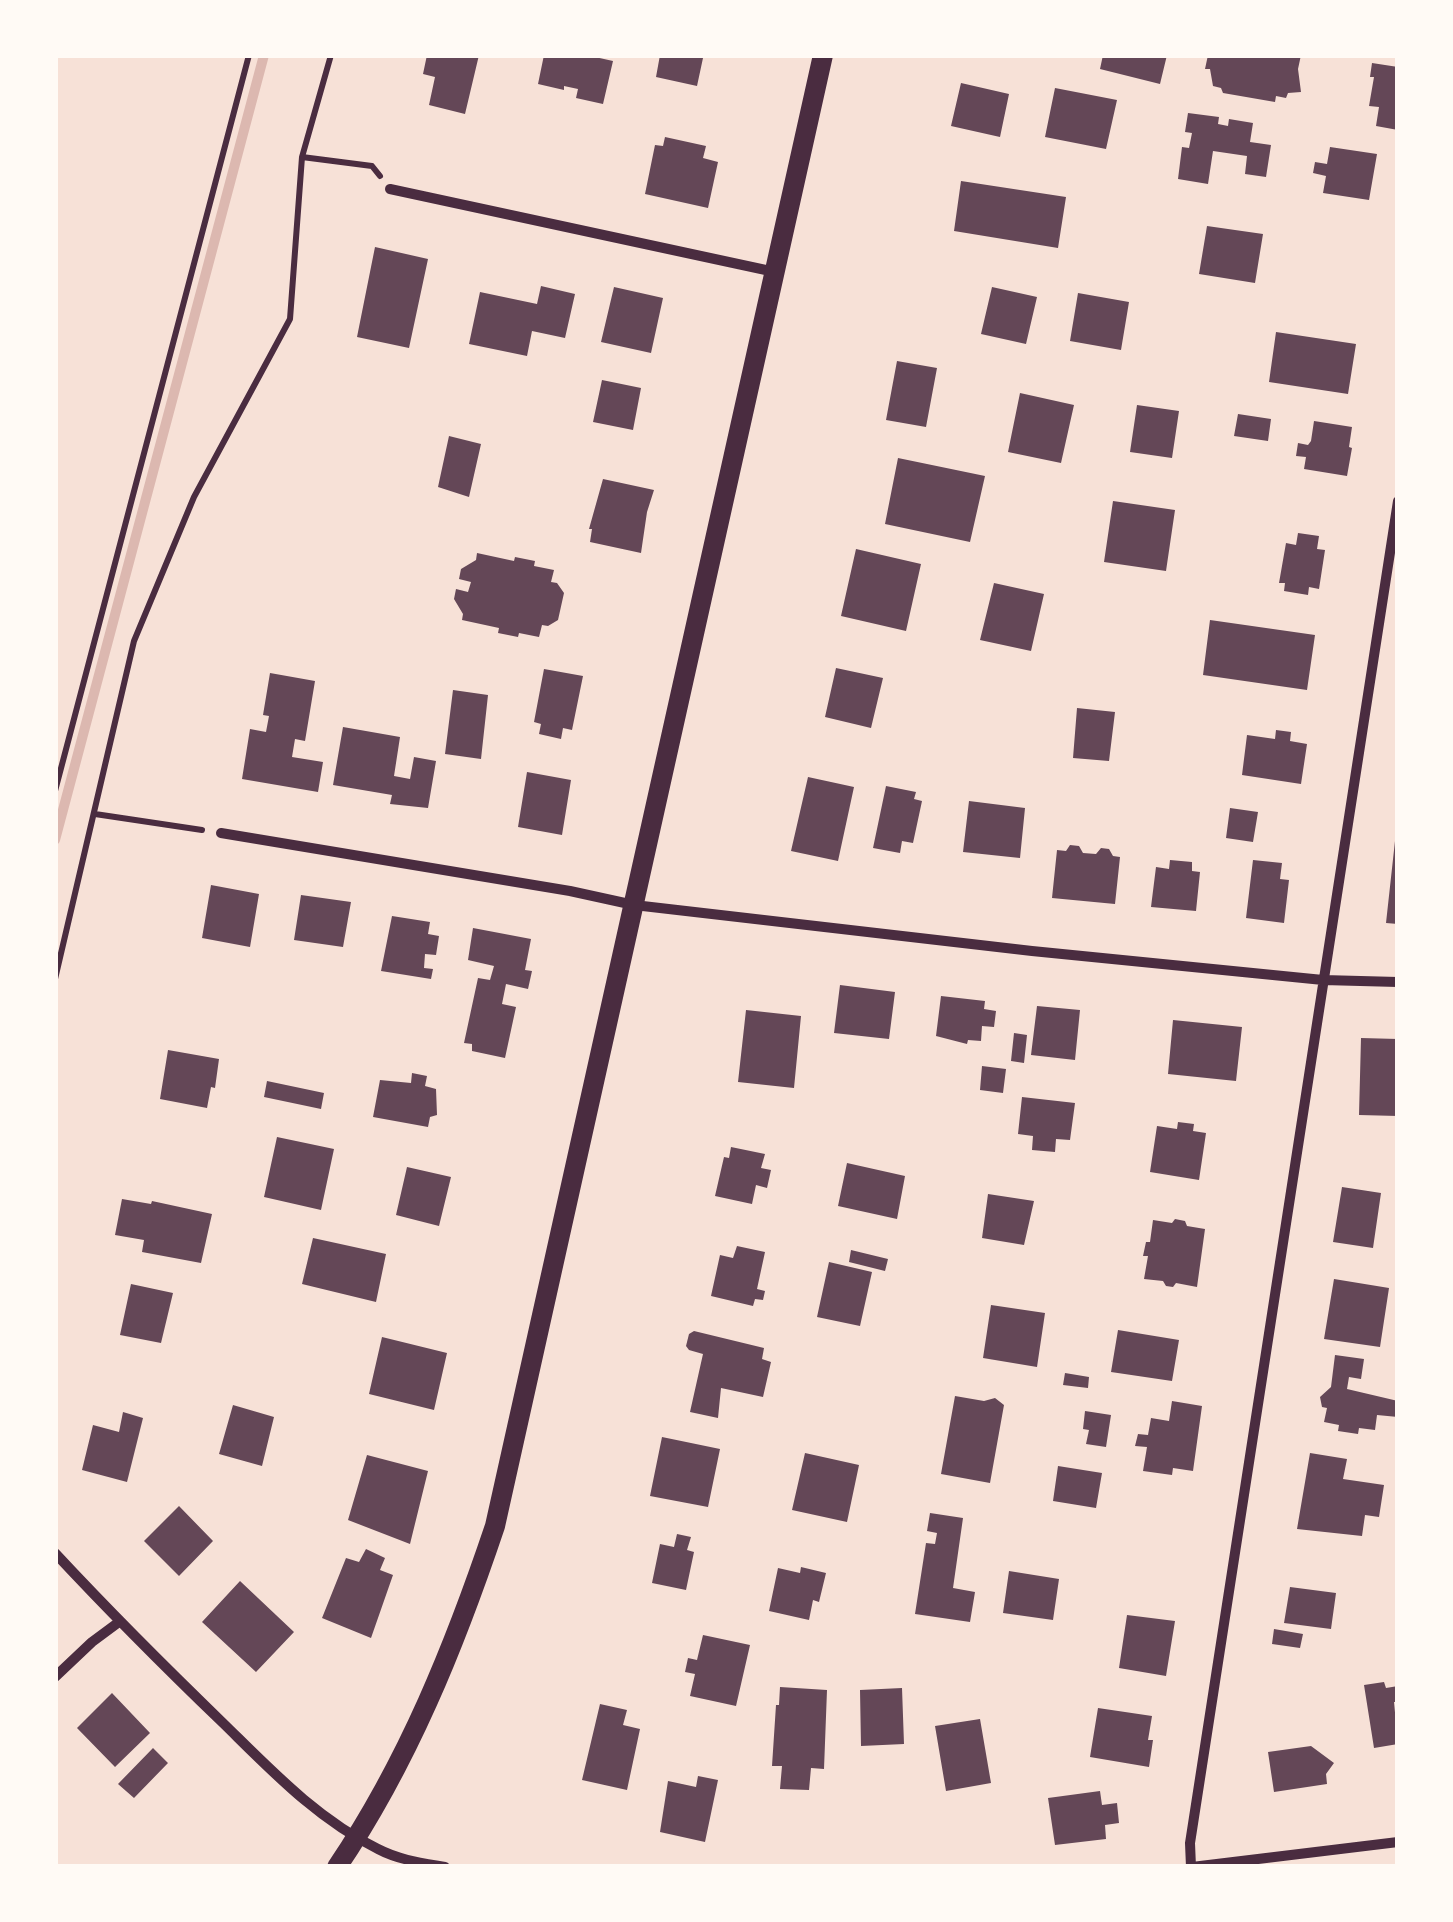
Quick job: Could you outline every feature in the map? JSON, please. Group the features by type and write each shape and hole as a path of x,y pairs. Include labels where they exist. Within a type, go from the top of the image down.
{"main road":[{"path":"337,1867 416,1730 459,1632 494,1526 823,55"}],"street":[{"path":"390,188 775,272"},
{"path":"1398,501 1190,1844 1192,1867 1398,1842"},
{"path":"221,832 634,904 1032,951 1324,980 1398,982"},
{"path":"55,1553 119,1622 286,1785 334,1823 390,1855 445,1867"},
{"path":"55,1678 119,1622"}],"path":[{"path":"55,791 248,55"},
{"path":"55,979 134,642 194,497 290,319 302,158 331,55"},
{"path":"302,158 372,166 390,188"},
{"path":"95,814 221,832"}],"building":[{"path":"427,55 479,55 465,114 429,105 435,77 423,74"},
{"path":"544,55 586,55 613,61 603,104 576,98 578,89 538,84"},
{"path":"660,55 703,58 697,86 656,77"},
{"path":"1103,55 1167,55 1160,84 1100,69"},
{"path":"1208,55 1301,55 1301,92 1288,93 1286,98 1276,96 1275,102 1223,93 1213,86 1210,69 1205,69"},
{"path":"1372,63 1398,67 1398,130 1376,126 1379,107 1369,106"},
{"path":"961,83 1009,94 1000,137 951,126"},
{"path":"1055,88 1117,100 1106,149 1045,137"},
{"path":"1188,113 1219,117 1218,124 1228,126 1229,119 1253,123 1250,142 1271,145 1266,177 1245,174 1247,156 1213,151 1208,184 1178,179 1182,147 1189,148 1192,133 1185,132"},
{"path":"665,137 706,146 703,158 718,162 708,208 645,194 655,145 663,146"},
{"path":"1330,147 1377,154 1369,200 1323,193 1326,176 1313,173 1315,162 1327,164"},
{"path":"961,181 1066,197 1058,248 954,231"},
{"path":"1207,226 1263,234 1255,283 1199,274"},
{"path":"375,247 428,259 409,348 357,337"},
{"path":"541,286 575,294 565,338 532,331 527,356 469,344 480,292 537,304"},
{"path":"614,287 663,298 651,353 601,342"},
{"path":"992,287 1037,297 1026,344 981,334"},
{"path":"1078,293 1129,302 1121,350 1070,341"},
{"path":"1276,332 1356,344 1348,394 1269,382"},
{"path":"897,361 937,368 926,427 886,420"},
{"path":"602,380 641,388 633,430 593,422"},
{"path":"1020,393 1074,405 1061,463 1008,452"},
{"path":"1137,405 1179,411 1172,458 1130,452"},
{"path":"1238,414 1271,419 1268,441 1234,436"},
{"path":"1314,421 1352,427 1347,476 1304,469 1306,457 1296,456 1298,443 1308,445 1311,441"},
{"path":"449,436 481,444 469,497 438,487"},
{"path":"898,458 985,476 970,542 885,524"},
{"path":"603,479 654,490 641,553 590,542 589,529"},
{"path":"1113,501 1175,510 1166,571 1104,562"},
{"path":"1298,533 1319,536 1317,549 1325,550 1319,589 1309,587 1308,595 1284,591 1285,583 1279,583 1286,543 1296,545"},
{"path":"856,549 921,564 906,631 841,616"},
{"path":"477,553 535,561 534,566 554,570 551,582 557,583 564,593 558,620 542,625 539,637 519,633 518,637 498,633 499,628 462,620 463,614 454,599 456,589 468,592 471,582 459,579 461,569 476,560"},
{"path":"994,583 1044,594 1031,651 980,640"},
{"path":"1210,620 1315,635 1307,690 1203,675"},
{"path":"836,668 883,678 871,728 825,717"},
{"path":"544,669 583,676 572,730 563,728 561,739 539,734 541,724 534,722"},
{"path":"270,673 315,681 305,741 295,739 292,757 323,762 318,792 242,779 250,729 266,732 269,716 263,715"},
{"path":"453,690 488,695 481,759 445,754"},
{"path":"1077,708 1115,712 1109,761 1073,758"},
{"path":"343,727 400,737 394,776 410,779 414,757 436,761 428,808 390,804 392,795 333,785"},
{"path":"1276,730 1291,732 1290,741 1307,744 1301,784 1242,775 1247,735 1275,739"},
{"path":"527,772 571,780 562,835 518,827"},
{"path":"808,777 854,787 838,861 791,851"},
{"path":"886,786 916,792 914,799 922,801 913,843 902,841 900,853 873,848"},
{"path":"969,801 1025,808 1020,858 963,852"},
{"path":"1230,808 1258,812 1253,842 1226,838"},
{"path":"1398,841 1398,924 1386,923"},
{"path":"1070,845 1079,846 1083,853 1109,849 1113,856 1120,857 1115,904 1052,898 1057,850 1066,851"},
{"path":"1170,860 1192,862 1192,871 1200,872 1196,911 1151,907 1156,867 1169,869"},
{"path":"1253,860 1282,863 1280,879 1289,880 1284,923 1246,918"},
{"path":"211,885 259,894 250,947 202,938"},
{"path":"301,895 351,902 343,947 294,940"},
{"path":"392,916 430,922 428,934 439,936 436,955 425,954 424,968 433,969 431,979 381,971"},
{"path":"473,928 531,939 525,970 532,971 528,989 506,984 502,1004 516,1007 505,1058 472,1051 472,1044 464,1043 478,978 490,980 494,966 468,960"},
{"path":"840,985 895,992 889,1039 834,1033"},
{"path":"941,996 985,1001 984,1009 996,1011 994,1027 982,1026 981,1041 968,1040 967,1044 936,1036"},
{"path":"1037,1006 1080,1010 1075,1060 1031,1055"},
{"path":"746,1010 801,1016 794,1088 738,1082"},
{"path":"1173,1020 1242,1027 1236,1081 1168,1074"},
{"path":"1014,1033 1027,1035 1024,1063 1011,1061"},
{"path":"1361,1038 1398,1039 1398,1116 1359,1115"},
{"path":"168,1050 219,1059 215,1088 211,1087 207,1108 160,1099"},
{"path":"982,1066 1006,1069 1003,1093 980,1090"},
{"path":"412,1073 427,1076 425,1086 436,1089 437,1115 430,1117 428,1127 373,1117 380,1080 411,1083"},
{"path":"267,1081 324,1093 321,1109 264,1097"},
{"path":"1022,1097 1075,1103 1070,1140 1056,1139 1055,1152 1032,1150 1033,1136 1018,1134"},
{"path":"1178,1122 1194,1124 1193,1131 1206,1133 1199,1180 1150,1172 1157,1126 1177,1129"},
{"path":"277,1137 334,1149 321,1210 264,1197"},
{"path":"731,1147 765,1154 761,1168 771,1170 767,1188 756,1185 752,1204 715,1196 724,1157 729,1158"},
{"path":"847,1163 905,1176 897,1219 838,1206"},
{"path":"407,1167 451,1177 439,1226 396,1215"},
{"path":"1342,1187 1381,1193 1373,1248 1333,1242"},
{"path":"988,1194 1034,1201 1024,1245 982,1238"},
{"path":"122,1199 212,1214 201,1263 142,1252 144,1240 115,1235"},
{"path":"1175,1219 1205,1229 1197,1287 1176,1283 1166,1286 1163,1281 1144,1279 1148,1256 1143,1256 1153,1220 1172,1223"},
{"path":"313,1238 386,1254 376,1302 302,1284"},
{"path":"737,1246 765,1252 757,1289 765,1291 763,1300 755,1299 753,1306 711,1296 720,1255 733,1258"},
{"path":"851,1250 888,1259 885,1271 849,1262"},
{"path":"829,1262 872,1272 860,1326 817,1317"},
{"path":"1334,1279 1389,1288 1380,1347 1324,1339"},
{"path":"131,1284 173,1293 161,1343 120,1335"},
{"path":"991,1305 1045,1313 1037,1367 983,1358"},
{"path":"1118,1330 1179,1340 1172,1381 1111,1372"},
{"path":"694,1331 764,1348 762,1359 771,1362 763,1397 721,1388 718,1418 690,1412 703,1354 686,1346"},
{"path":"382,1337 447,1353 434,1410 369,1394"},
{"path":"1335,1355 1364,1359 1361,1379 1349,1377 1347,1389 1398,1401 1398,1417 1377,1415 1375,1430 1359,1428 1358,1434 1338,1431 1339,1425 1324,1422 1327,1408 1322,1407 1320,1397 1331,1387"},
{"path":"1065,1373 1089,1377 1088,1388 1063,1385"},
{"path":"955,1396 984,1401 995,1398 1004,1405 990,1483 941,1474"},
{"path":"1172,1401 1202,1406 1193,1471 1173,1468 1172,1475 1143,1471 1147,1447 1135,1446 1138,1434 1148,1435 1151,1418 1169,1421"},
{"path":"233,1405 274,1417 262,1466 219,1454"},
{"path":"1085,1411 1111,1415 1106,1447 1086,1444 1089,1430 1083,1429"},
{"path":"123,1412 143,1418 127,1482 82,1470 93,1425 119,1432"},
{"path":"662,1437 720,1449 708,1507 650,1496"},
{"path":"805,1453 859,1465 847,1522 792,1510"},
{"path":"1310,1453 1347,1459 1343,1479 1384,1485 1379,1517 1365,1515 1362,1536 1297,1529"},
{"path":"367,1455 428,1471 410,1544 348,1520"},
{"path":"1058,1466 1102,1473 1096,1508 1053,1501"},
{"path":"179,1506 213,1541 179,1576 144,1541"},
{"path":"930,1513 963,1518 953,1588 975,1592 970,1622 915,1614 926,1543 935,1544 937,1533 927,1531"},
{"path":"677,1534 691,1537 687,1550 694,1552 686,1590 652,1583 660,1544 674,1547"},
{"path":"366,1549 385,1558 380,1570 393,1575 371,1638 322,1618 346,1558 359,1562"},
{"path":"801,1567 826,1573 819,1602 813,1600 809,1620 769,1611 778,1568 800,1573"},
{"path":"1009,1571 1059,1579 1053,1620 1003,1613"},
{"path":"240,1581 294,1632 256,1672 202,1622"},
{"path":"1290,1587 1336,1593 1331,1629 1284,1623"},
{"path":"1127,1615 1175,1621 1166,1676 1119,1668"},
{"path":"1274,1629 1303,1634 1300,1648 1272,1644"},
{"path":"703,1635 750,1645 736,1706 690,1696 695,1674 685,1672 688,1658 697,1660"},
{"path":"1384,1682 1386,1688 1398,1686 1398,1702 1394,1702 1398,1744 1374,1748 1364,1685"},
{"path":"780,1687 827,1690 824,1769 811,1768 809,1790 780,1789 782,1766 772,1766"},
{"path":"902,1688 904,1744 861,1746 860,1690"},
{"path":"112,1693 150,1733 115,1767 77,1728"},
{"path":"600,1704 627,1710 623,1725 640,1729 627,1790 582,1780"},
{"path":"1098,1708 1152,1716 1149,1767 1090,1757"},
{"path":"980,1719 991,1783 946,1791 935,1726"},
{"path":"1311,1746 1334,1763 1326,1774 1327,1784 1274,1792 1268,1752"},
{"path":"153,1748 168,1763 134,1798 118,1784"},
{"path":"698,1776 718,1780 705,1842 660,1832 668,1781 696,1787"},
{"path":"1100,1791 1102,1805 1117,1803 1119,1823 1105,1825 1106,1839 1055,1845 1048,1798"}],"waterway":[{"path":"55,840 264,55"}]}
